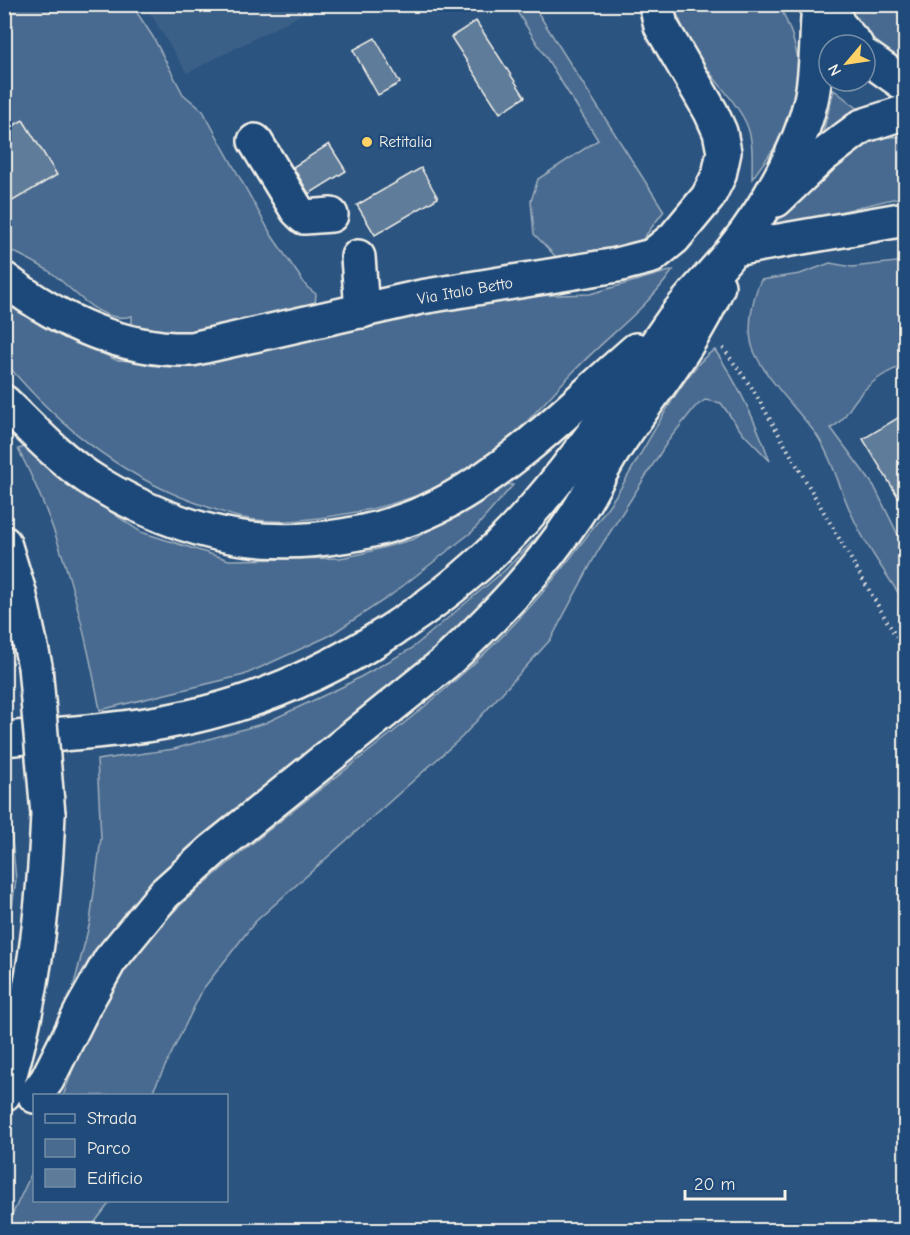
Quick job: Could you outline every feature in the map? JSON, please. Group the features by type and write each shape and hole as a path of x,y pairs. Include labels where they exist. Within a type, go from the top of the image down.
{"main road":[{"name":"Via Italo Betto","path":"4,279 44,308 91,331 138,346 166,350 192,349 421,297 617,265 652,256 674,238 708,197 719,175 724,152 720,132 711,112 681,64 661,26 656,4"},
{"path":"36,1094 110,960 165,894 213,850 446,663 513,595 576,516 688,320 757,217 801,133 812,98 819,4"},
{"path":"830,4 838,24 846,33"},
{"path":"877,64 906,85"},
{"path":"757,217 820,158 862,126 906,112"},
{"path":"255,141 304,218 331,215"},
{"path":"734,249 906,219"},
{"path":"358,257 362,311"},
{"path":"4,402 48,445 95,482 133,503 187,524 236,537 287,540 347,534 414,516 470,487 555,425 688,320"},
{"path":"4,739 124,727 206,714 282,688 373,642 416,614 478,564 534,509 589,438 688,320"},
{"path":"4,543 19,592 35,666 48,814 45,894 25,1024 4,1094"},
{"path":"4,1112 31,1102 33,1099"}],"path":[{"path":"688,320 714,334 752,388 906,654"}],"shaded area":[{"path":"145,5 320,5 187,73"}],"green space":[{"path":"5,5 132,5 153,37 183,94 203,111 272,236 307,287 316,294 315,305 267,314 208,331 153,336 132,324 132,316 110,316 99,311 48,270 5,248"},
{"path":"513,5 533,5 664,211 640,243 556,257 534,234 531,201 538,179 598,140"},
{"path":"673,5 780,5 792,35 800,66 790,126 752,179 751,143 746,123 695,51"},
{"path":"846,5 905,5 905,67 877,45 877,33 865,33"},
{"path":"833,93 838,93 861,111 843,118 823,132"},
{"path":"905,136 905,196 770,229 807,183 858,144 877,138"},
{"path":"905,261 905,366 886,373 868,386 843,418 831,428 874,486 905,549 905,603 857,525 822,443 769,376 754,352 750,326 754,301 761,280 800,274 830,263 852,267"},
{"path":"673,270 652,297 578,367 517,432 480,463 445,483 409,498 370,509 325,517 270,521 239,517 178,496 149,482 122,467 72,430 48,409 5,362 4,294 73,339 116,360 192,363 411,314 529,296 590,294"},
{"path":"715,350 746,404 770,461 740,430 721,403 705,400 695,407 668,441 598,551 551,639 462,737 255,922 203,989 151,1094 64,1094 95,1014 109,989 140,947 214,875 412,717 488,650 523,614 564,566 609,505 662,416 704,358"},
{"path":"25,447 72,486 141,532 229,560 340,558 360,554 414,539 506,484 513,485 473,531 390,596 329,636 244,675 100,710 69,576 47,512 18,449"},
{"path":"538,536 522,560 468,619 378,699 203,834 136,900 90,960 79,988 69,1004 90,922 101,838 97,760 174,749 265,723 344,686 411,649 505,570"},
{"path":"4,770 16,879 5,959"},
{"path":"33,1170 33,1202 110,1202 89,1230 5,1230"}],"building":[{"path":"476,21 525,97 500,113 451,37"},
{"path":"375,38 400,83 378,95 353,50"},
{"path":"23,120 57,175 4,206 4,131"},
{"path":"329,144 346,171 309,194 293,167"},
{"path":"421,168 438,198 375,235 357,205"},
{"path":"906,413 906,510 863,439"}],"place":[{"name":"Retitalia","path":"367,142"}]}
